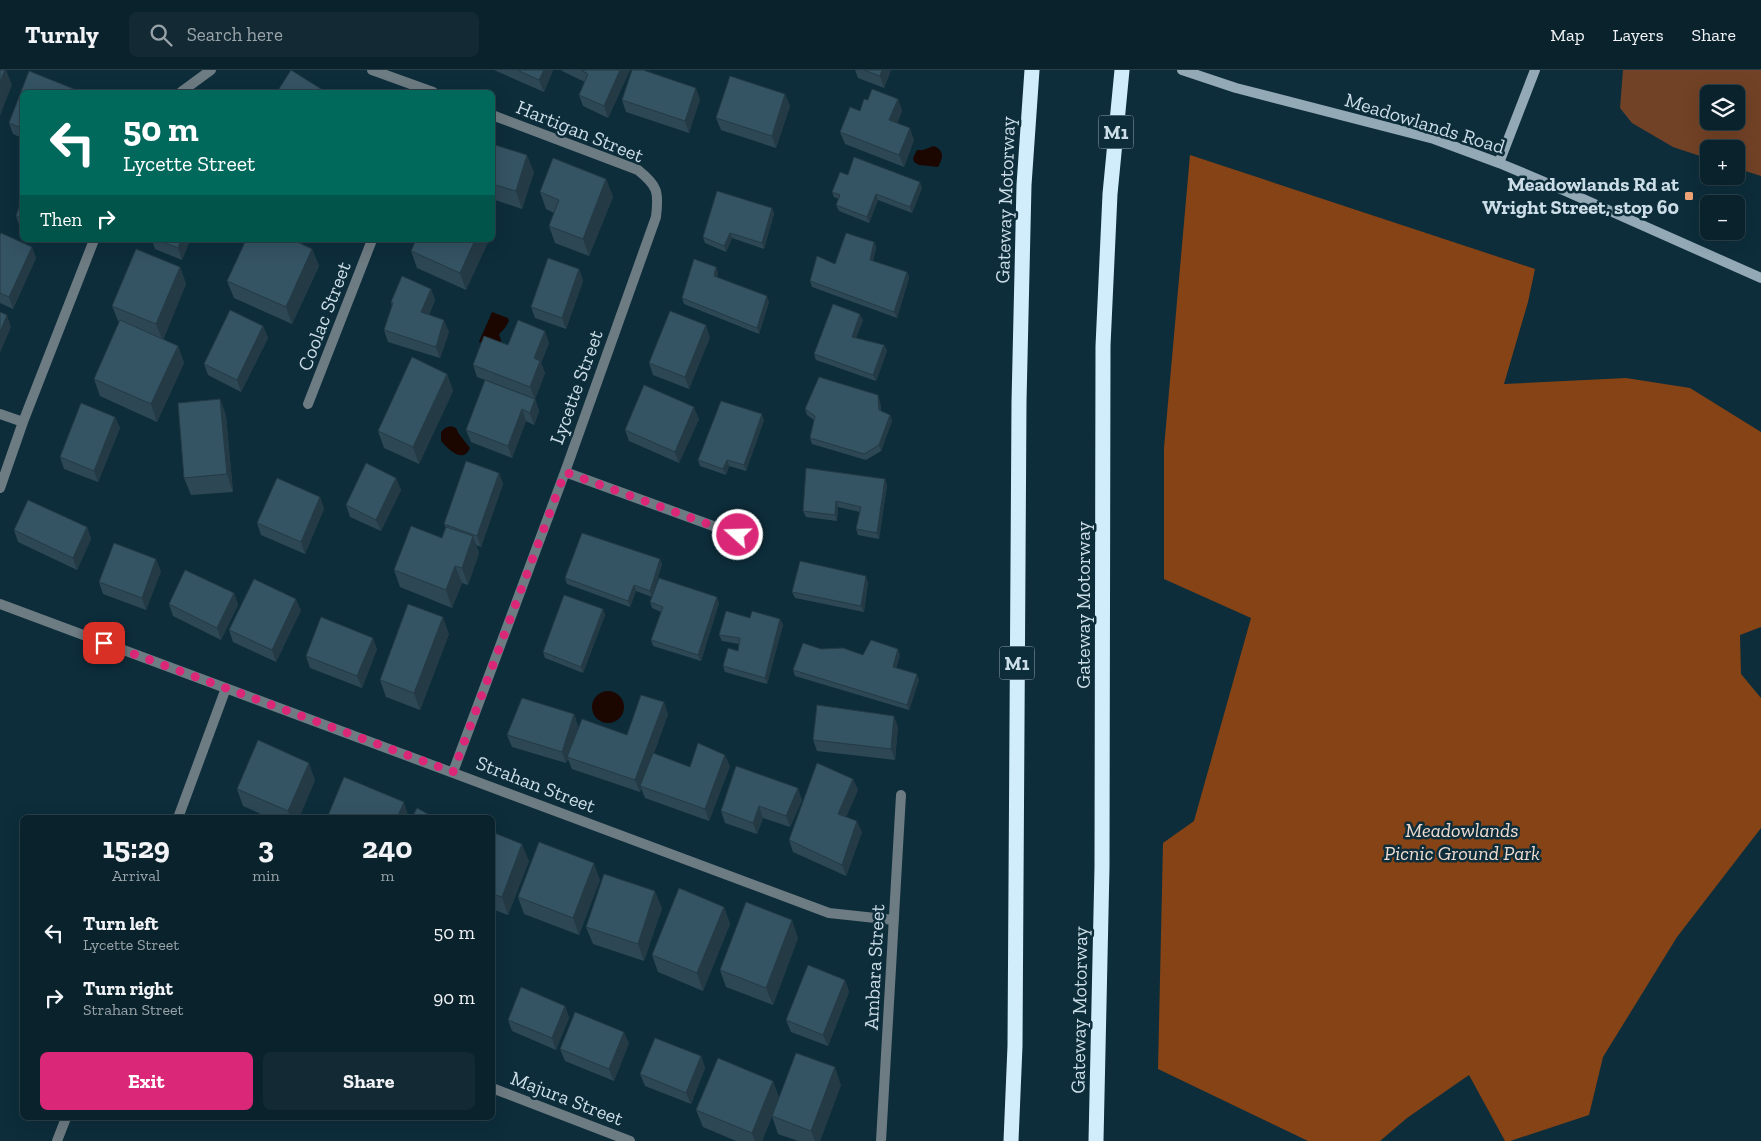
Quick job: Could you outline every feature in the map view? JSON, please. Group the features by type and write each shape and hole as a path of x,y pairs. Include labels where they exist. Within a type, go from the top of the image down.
{"highway":[{"name":"Gateway Motorway","path":"1011,1141 1015,1036 1018,402 1024,185 1032,70"},
{"name":"Gateway Motorway","path":"1096,1141 1102,867 1103,346 1110,194 1122,70"}],"main road":[{"name":"Meadowlands Road","path":"1182,70 1236,88 1434,139 1499,163 1633,220 1761,278"},
{"path":"1499,163 1535,70"}],"street":[{"path":"184,90 211,70"},
{"path":"372,70 425,90"},
{"name":"Hartigan Street","path":"495,116 638,170 653,182"},
{"name":"Lycette Street","path":"453,772 565,472 656,217 658,198 653,182"},
{"path":"0,488 23,422 93,242"},
{"name":"Coolac Street","path":"308,404 371,242"},
{"path":"0,414 23,422"},
{"path":"565,472 738,535"},
{"name":"Strahan Street","path":"0,604 829,912 894,920"},
{"path":"179,815 226,688"},
{"name":"Ambara Street","path":"882,1141 901,794"},
{"name":"Majura Street","path":"495,1089 630,1141"},
{"path":"57,1141 65,1120"}],"shaded area":[{"path":"1623,70 1761,70 1761,176 1745,171 1745,140 1700,140 1700,156 1673,147 1632,123 1620,108"},
{"path":"934,146 940,150 942,155 938,167 919,165 914,162 913,158 917,150"},
{"path":"492,312 508,318 509,321 499,334 502,344 496,349 479,342"},
{"path":"451,426 456,428 470,448 464,455 456,454 441,441 441,432"},
{"path":"608,691 614,692 619,696 623,701 623,713 619,718 614,722 608,723 602,722 597,718 593,713 592,707 593,701 597,696 602,692"}],"green space":[{"name":"Meadowlands Picnic Ground Park","path":"1190,155 1535,269 1528,302 1504,384 1626,378 1690,388 1761,432 1761,627 1740,635 1741,674 1761,698 1761,828 1677,937 1603,1057 1589,1115 1505,1141 1469,1075 1407,1118 1380,1141 1308,1141 1158,1069 1163,843 1194,821 1251,618 1164,579 1164,448"}],"building":[{"path":"0,70 5,70 0,82"},
{"path":"291,70 323,90 278,90"},
{"path":"517,70 544,70 539,80"},
{"path":"581,70 620,70 604,106 579,95 588,74"},
{"path":"632,70 643,70 696,88 685,121 622,100"},
{"path":"864,70 882,70 880,76"},
{"path":"29,71 76,90 22,90"},
{"path":"730,76 785,94 772,136 716,118"},
{"path":"872,89 898,99 889,120 910,128 899,155 840,132 850,107 860,111 864,99 868,100"},
{"path":"20,94 20,127 9,123"},
{"path":"495,145 527,155 516,191 495,185"},
{"path":"854,157 920,182 910,207 876,194 867,217 836,205 840,195 832,192 840,172 848,175"},
{"path":"553,158 606,179 583,239 549,226 559,200 540,192"},
{"path":"717,191 772,208 762,243 730,233 724,246 703,237"},
{"path":"20,205 20,217 16,216"},
{"path":"1,233 32,247 9,297 0,293"},
{"path":"846,233 874,242 870,260 907,272 894,312 810,281 817,256 835,264"},
{"path":"163,242 180,242 178,248"},
{"path":"245,242 297,242 312,249 286,307 227,281"},
{"path":"415,242 474,242 460,273 411,251"},
{"path":"136,249 180,267 156,324 112,306"},
{"path":"548,258 579,269 562,318 531,307"},
{"path":"694,259 716,267 714,276 767,296 757,328 682,298"},
{"path":"402,276 431,289 421,312 444,320 436,347 384,330 393,303 391,302"},
{"path":"833,304 860,314 852,337 884,345 873,375 814,354"},
{"path":"230,310 263,326 237,380 204,364"},
{"path":"670,311 706,325 685,377 649,363"},
{"path":"0,312 7,315 0,332"},
{"path":"120,320 178,346 151,404 94,379"},
{"path":"518,320 545,331 534,358 540,361 530,387 473,365 484,336 508,345"},
{"path":"412,357 447,374 413,447 378,431"},
{"path":"819,377 878,395 879,410 890,415 879,445 864,454 810,438 815,416 805,409"},
{"path":"485,380 535,399 530,413 522,409 508,446 466,430"},
{"path":"644,385 694,407 675,452 625,430"},
{"path":"220,399 227,474 184,478 178,403"},
{"path":"721,401 762,414 744,465 727,460 723,469 698,460"},
{"path":"81,403 115,417 94,471 60,457"},
{"path":"466,461 499,473 477,536 444,524"},
{"path":"366,463 396,478 376,520 346,505"},
{"path":"806,468 885,479 877,533 856,529 861,507 836,501 835,515 803,511"},
{"path":"277,478 320,497 301,542 257,523"},
{"path":"28,500 87,527 73,558 14,530"},
{"path":"411,526 442,538 446,527 473,536 462,568 455,566 446,590 394,570"},
{"path":"582,533 660,559 650,591 634,585 628,601 565,578"},
{"path":"114,543 156,559 142,598 99,582"},
{"path":"800,561 866,576 861,606 792,592"},
{"path":"185,570 234,593 217,628 169,604"},
{"path":"659,578 717,597 698,655 651,640 663,607 650,602"},
{"path":"254,579 296,599 272,650 229,630"},
{"path":"564,595 603,609 581,667 543,652"},
{"path":"408,604 443,617 414,693 380,680"},
{"path":"726,611 750,618 752,611 780,619 765,678 723,666 728,648 738,651 740,638 719,635"},
{"path":"321,617 373,638 357,676 306,656"},
{"path":"871,640 898,649 893,667 917,674 907,705 793,670 803,643 821,649 843,648 863,655"},
{"path":"641,695 664,702 635,780 567,757 582,719 627,735"},
{"path":"522,698 574,714 562,752 507,735"},
{"path":"817,705 894,716 891,749 813,740"},
{"path":"258,740 309,763 288,811 237,789"},
{"path":"698,743 725,755 705,809 640,786 653,753 690,767"},
{"path":"817,763 853,779 838,814 857,821 842,865 789,840"},
{"path":"736,766 798,788 786,816 759,806 753,823 721,811"},
{"path":"344,777 404,802 398,815 328,815"},
{"path":"417,808 430,815 414,815"},
{"path":"495,833 522,844 502,897 495,895"},
{"path":"539,842 594,863 573,918 518,897"},
{"path":"604,874 655,891 638,944 586,927"},
{"path":"679,888 724,907 697,973 652,955"},
{"path":"746,902 792,920 766,988 720,970"},
{"path":"808,965 845,980 823,1035 786,1020"},
{"path":"521,987 565,1006 552,1038 508,1020"},
{"path":"575,1012 624,1032 609,1069 560,1049"},
{"path":"655,1038 701,1056 686,1093 640,1074"},
{"path":"796,1053 835,1067 811,1131 772,1116"},
{"path":"718,1058 773,1081 752,1133 696,1110"}],"place":[{"name":"Meadowlands Rd at Wright Street, stop 60","path":"1689,196"}],"route":[{"path":"104,643 453,772 565,472 738,535"}]}
